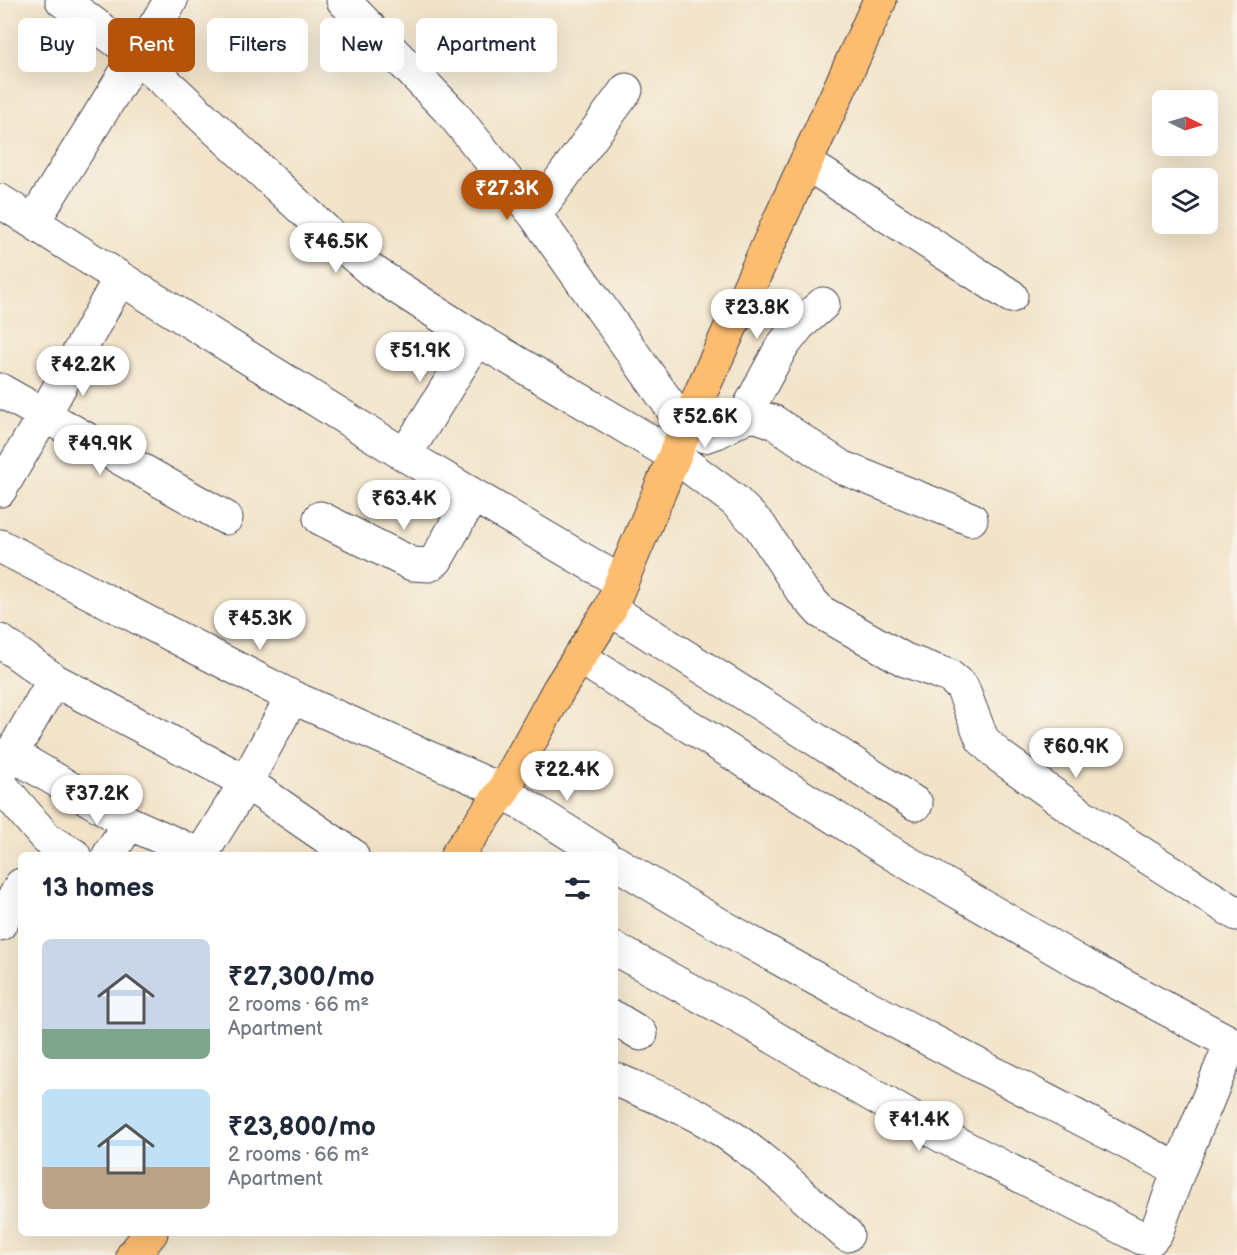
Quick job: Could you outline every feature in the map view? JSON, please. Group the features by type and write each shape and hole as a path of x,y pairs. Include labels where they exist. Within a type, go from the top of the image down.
{"main road":[{"path":"459,852 503,791 559,689 615,595 680,442 880,0"},
{"path":"133,1255 149,1236"}],"street":[{"path":"62,0 108,34"},
{"path":"160,18 171,0"},
{"path":"343,0 452,113 535,215 680,442 753,520 783,560 802,591 821,612 905,660 949,676 962,687 982,739 998,755 1083,816 1237,914"},
{"path":"33,222 127,72"},
{"path":"154,72 372,271 477,339 680,442 717,432 744,417 757,416 774,422 842,467 971,519"},
{"path":"535,215 626,90"},
{"path":"806,163 1011,296"},
{"path":"0,201 120,278 473,495 615,595 775,713 916,804"},
{"path":"0,490 45,415 120,278"},
{"path":"744,417 782,348 799,325 823,304"},
{"path":"405,455 477,339"},
{"path":"0,390 226,518"},
{"path":"320,518 412,564 429,565 436,560 473,495"},
{"path":"0,546 292,697 503,791 599,852"},
{"path":"0,641 54,680 246,782 348,852"},
{"path":"579,657 908,863 1080,963 1234,1037 1179,1170 1156,1233 1151,1239 1142,1238 942,1136 746,1021 618,951"},
{"path":"54,680 6,764 193,852"},
{"path":"202,852 246,782 292,697"},
{"path":"0,784 42,847 62,852"},
{"path":"111,852 129,823"},
{"path":"618,864 838,991 1179,1170"},
{"path":"0,924 18,891"},
{"path":"618,1080 693,1114 722,1130 750,1150 847,1235"}]}
